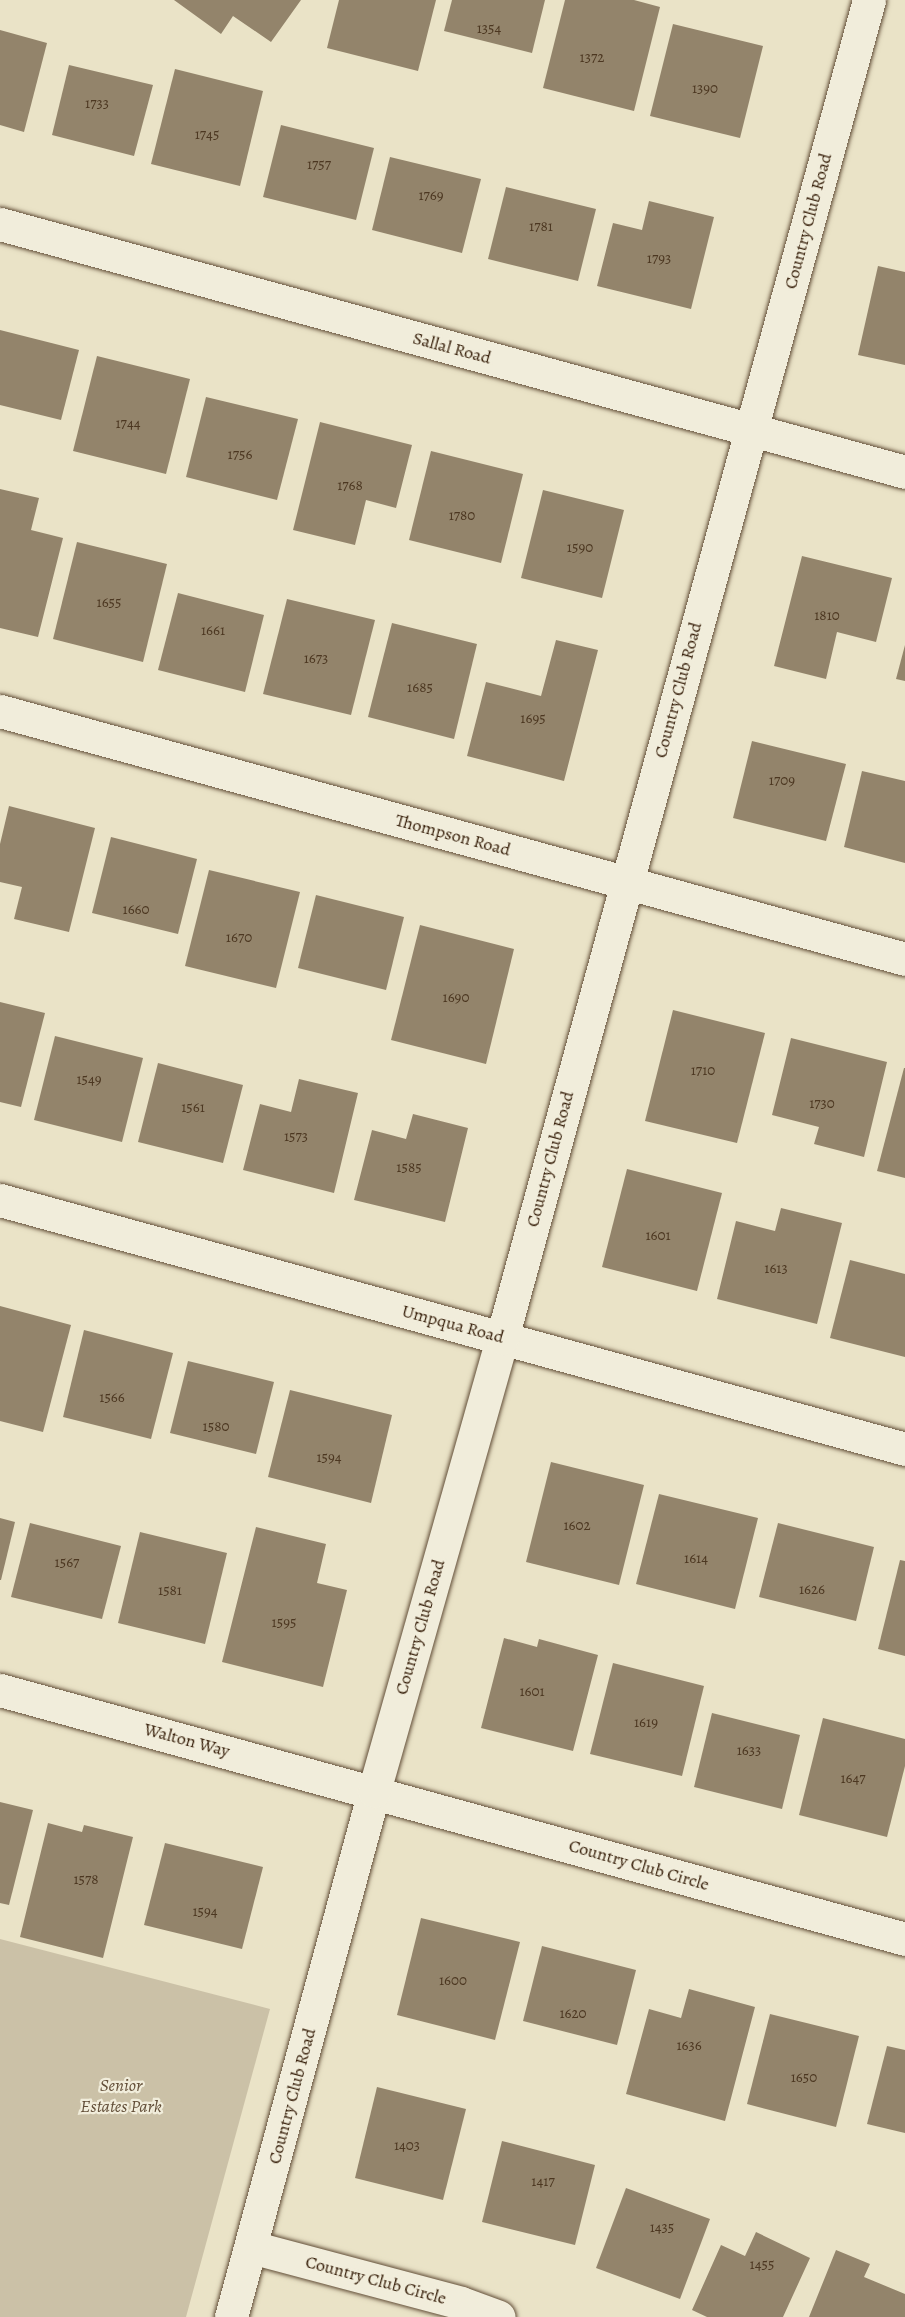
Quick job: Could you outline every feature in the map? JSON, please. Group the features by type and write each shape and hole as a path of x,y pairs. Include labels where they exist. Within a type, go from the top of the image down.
{"street":[{"name":"Country Club Road","path":"231,2317 868,0"},
{"name":"Sallal Road","path":"0,224 905,472"},
{"name":"Thompson Road","path":"0,711 905,959"},
{"name":"Umpqua Road","path":"0,1200 905,1449"},
{"name":"Walton Way","path":"0,1690 374,1791"},
{"name":"Country Club Circle","path":"374,1791 905,1939"},
{"name":"Country Club Circle","path":"251,2247 461,2303 500,2317"}],"green space":[{"name":"Senior Estates Park","path":"0,1939 270,2009 186,2317 0,2317"}],"building":[{"path":"174,0 301,0 271,42 233,16 221,34"},
{"path":"339,0 436,0 418,71 327,48"},
{"path":"452,0 545,0 532,53 444,31"},
{"path":"565,0 634,0 660,7 634,111 543,88"},
{"path":"673,24 763,46 740,138 650,116"},
{"path":"0,30 47,43 24,132 0,125"},
{"path":"69,65 153,85 134,156 52,135"},
{"path":"175,69 263,91 240,186 151,164"},
{"path":"281,125 374,148 356,220 263,197"},
{"path":"390,157 481,179 462,253 372,230"},
{"path":"506,187 596,209 578,281 488,259"},
{"path":"649,201 714,217 691,309 597,286 613,223 642,230"},
{"path":"878,266 905,272 905,365 858,355"},
{"path":"0,330 79,350 61,420 0,405"},
{"path":"97,356 190,379 166,474 73,451"},
{"path":"206,397 298,419 277,500 186,477"},
{"path":"320,422 412,445 396,508 366,500 355,545 293,530"},
{"path":"431,451 523,474 501,563 409,540"},
{"path":"0,489 39,498 31,530 63,538 38,637 0,628"},
{"path":"543,490 624,510 602,598 521,578"},
{"path":"77,542 167,564 143,662 53,639"},
{"path":"802,556 892,578 876,642 837,632 826,679 774,666"},
{"path":"178,593 264,615 245,692 158,670"},
{"path":"287,599 375,620 351,715 263,694"},
{"path":"392,623 477,644 454,739 368,717"},
{"path":"556,640 598,650 564,781 467,756 486,682 541,696"},
{"path":"905,645 905,681 896,679"},
{"path":"752,741 846,764 826,841 733,818"},
{"path":"862,771 905,781 905,863 844,847"},
{"path":"9,806 95,828 69,932 14,919 22,887 0,882 0,844"},
{"path":"111,837 197,859 178,934 92,913"},
{"path":"209,870 300,892 276,988 185,966"},
{"path":"316,895 404,917 386,990 298,968"},
{"path":"420,925 514,949 486,1064 391,1040"},
{"path":"0,1002 45,1013 21,1107 0,1102"},
{"path":"673,1010 765,1033 737,1143 645,1121"},
{"path":"55,1036 143,1058 122,1142 34,1120"},
{"path":"791,1038 887,1062 864,1157 814,1144 819,1127 772,1115"},
{"path":"158,1063 243,1085 223,1163 138,1142"},
{"path":"905,1068 905,1178 877,1171"},
{"path":"299,1079 358,1093 334,1193 243,1170 260,1104 291,1112"},
{"path":"413,1114 468,1128 445,1222 354,1200 372,1130 406,1139"},
{"path":"627,1169 722,1193 697,1291 602,1267"},
{"path":"781,1208 842,1223 817,1324 717,1299 736,1221 775,1231"},
{"path":"850,1260 905,1274 905,1357 830,1338"},
{"path":"0,1306 71,1325 43,1432 0,1421"},
{"path":"84,1330 173,1353 151,1439 63,1417"},
{"path":"188,1361 274,1382 256,1454 170,1433"},
{"path":"290,1390 392,1415 371,1503 268,1477"},
{"path":"551,1462 644,1485 619,1585 526,1562"},
{"path":"659,1494 758,1518 735,1609 636,1584"},
{"path":"0,1518 15,1522 1,1580 0,1580"},
{"path":"30,1523 121,1546 102,1619 11,1597"},
{"path":"778,1523 874,1547 856,1621 759,1597"},
{"path":"256,1527 326,1544 317,1583 347,1590 323,1687 222,1662"},
{"path":"140,1532 227,1553 205,1644 118,1623"},
{"path":"900,1560 905,1561 905,1656 878,1649"},
{"path":"504,1638 537,1647 539,1639 598,1655 573,1751 481,1728"},
{"path":"613,1663 704,1686 682,1776 590,1754"},
{"path":"712,1713 800,1735 782,1809 694,1787"},
{"path":"823,1718 905,1739 905,1766 887,1837 799,1815"},
{"path":"0,1802 33,1810 9,1905 0,1903"},
{"path":"48,1823 82,1832 84,1825 133,1837 103,1958 20,1937"},
{"path":"165,1843 263,1867 242,1949 144,1925"},
{"path":"421,1918 520,1942 495,2040 397,2015"},
{"path":"542,1946 636,1970 617,2045 523,2021"},
{"path":"689,1989 755,2007 725,2121 626,2094 649,2009 681,2018"},
{"path":"770,2014 859,2036 836,2127 747,2104"},
{"path":"887,2046 905,2050 905,2133 867,2124"},
{"path":"377,2087 466,2109 443,2200 355,2178"},
{"path":"502,2141 595,2165 575,2245 482,2222"},
{"path":"626,2188 710,2219 680,2299 596,2268"},
{"path":"756,2232 810,2258 783,2317 707,2317 692,2310 721,2245 745,2256"},
{"path":"836,2250 870,2264 864,2277 905,2294 905,2317 809,2317"}]}
